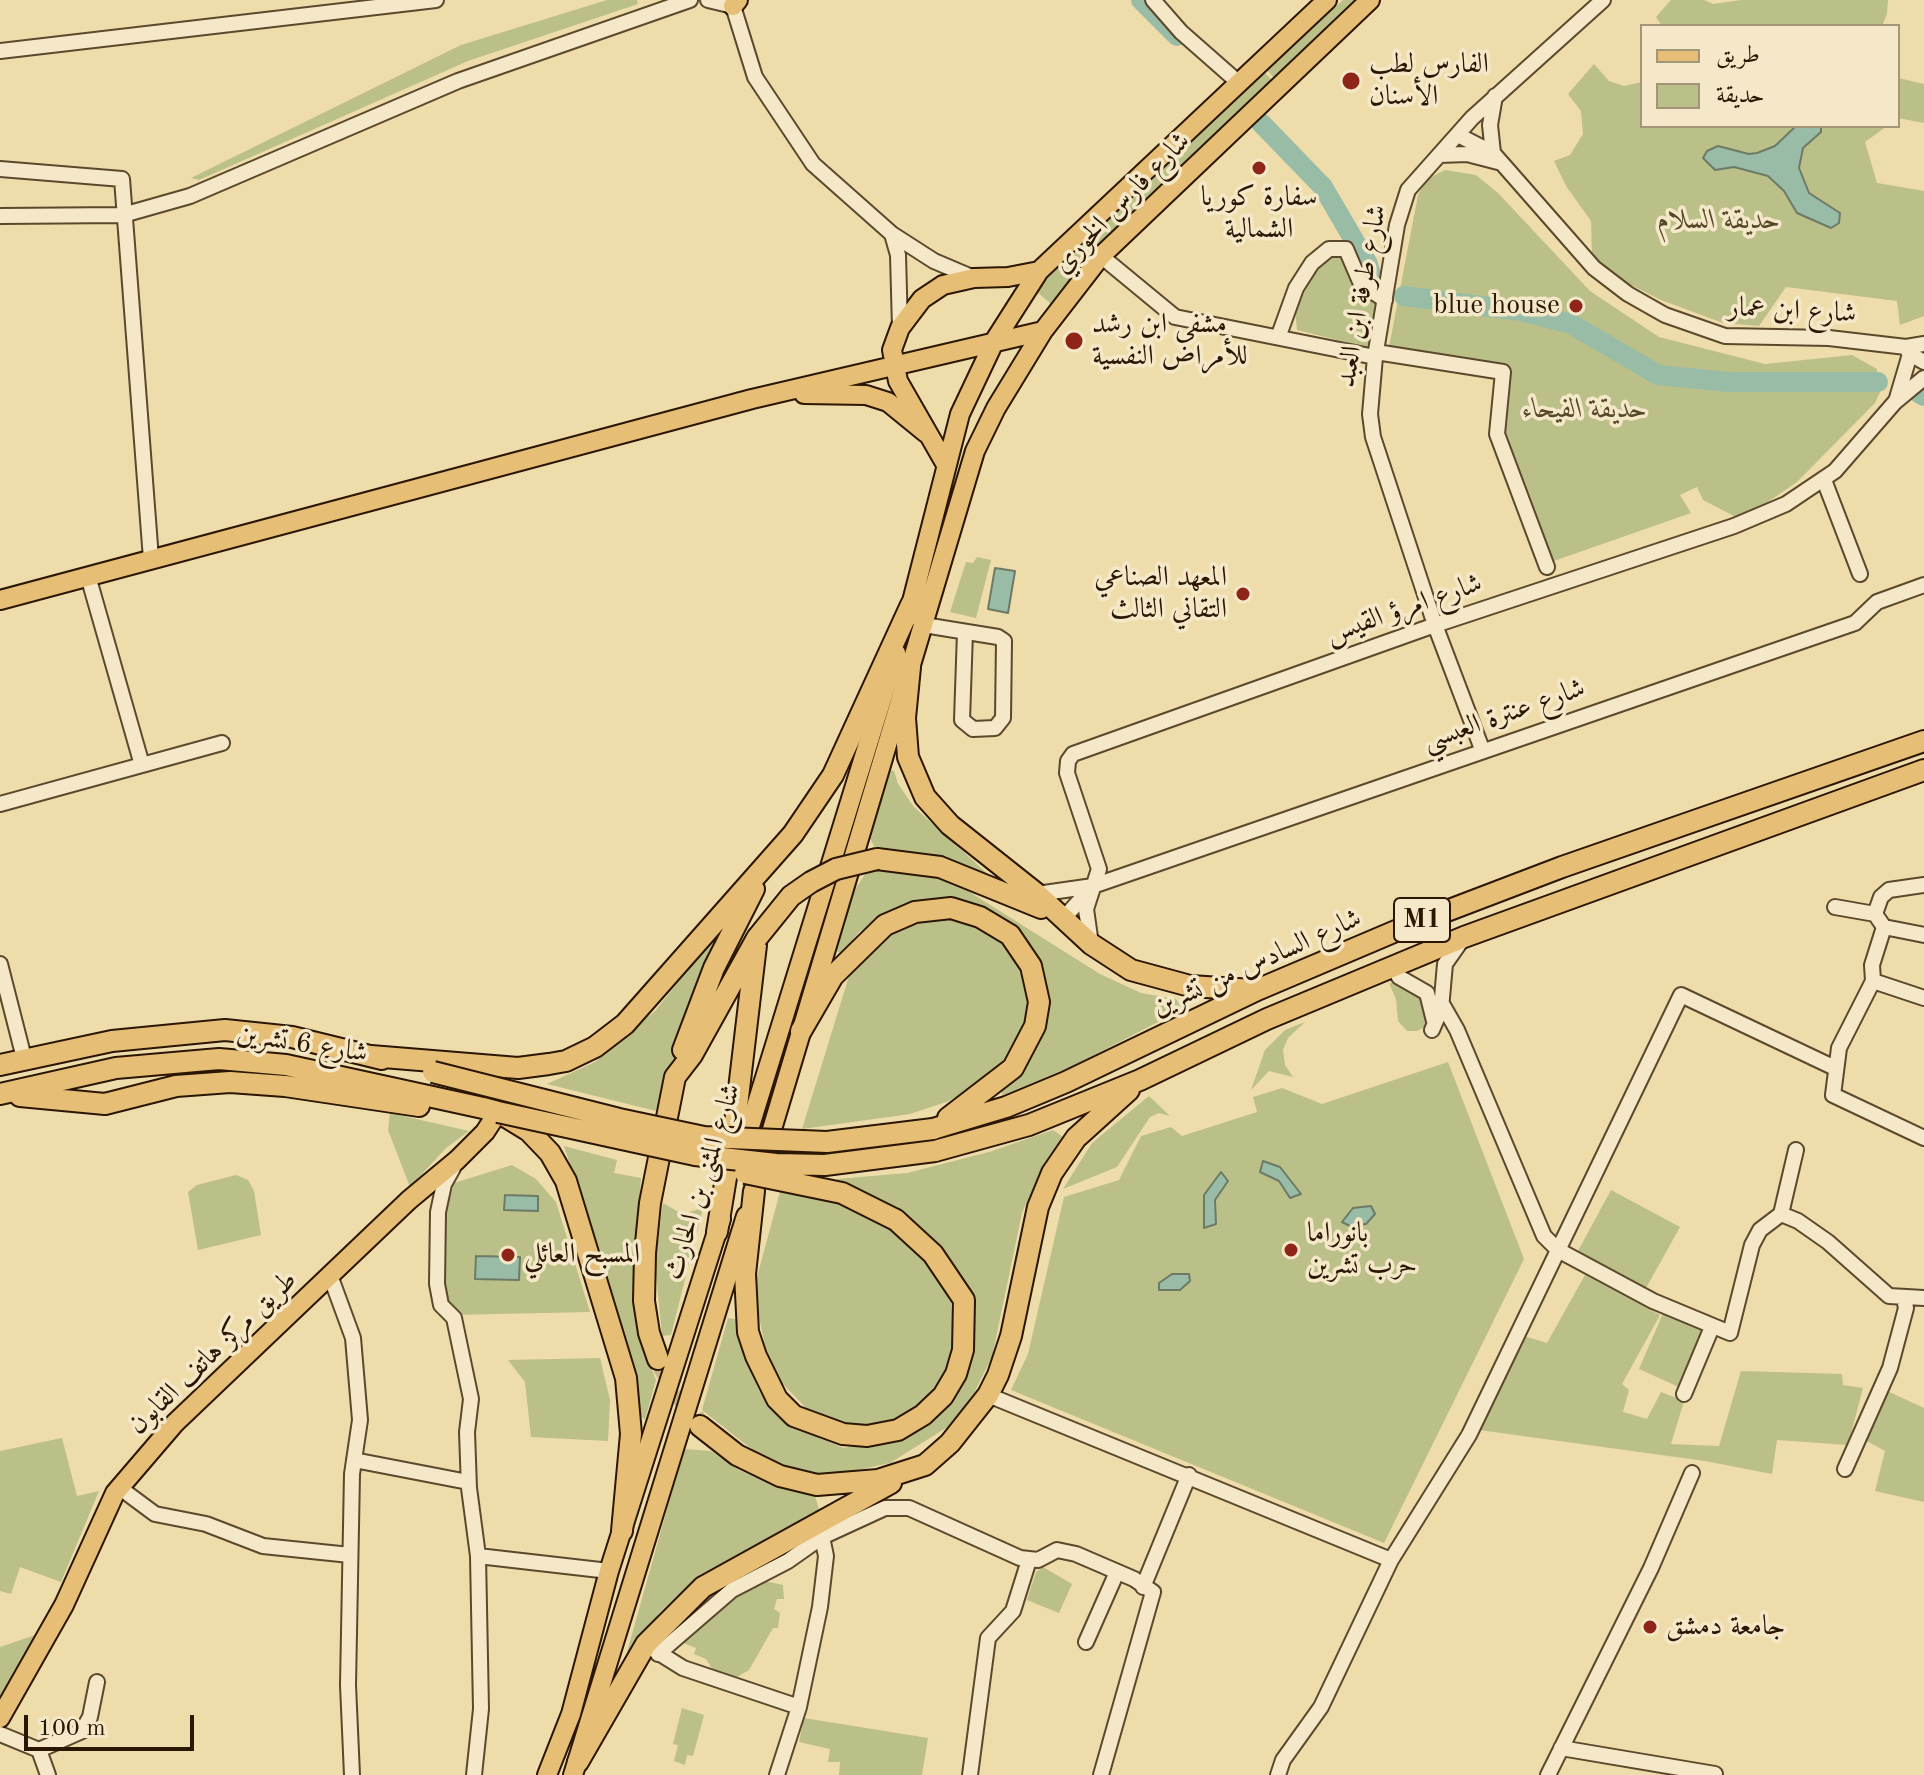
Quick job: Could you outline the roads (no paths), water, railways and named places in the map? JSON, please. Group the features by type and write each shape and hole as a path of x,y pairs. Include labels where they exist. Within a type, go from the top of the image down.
{"highway":[{"path":"371,1056 518,1068 566,1061 595,1047 625,1024 760,874 833,775 911,605"},
{"path":"910,667 905,738 918,784 950,825 1037,894 1091,944 1131,970 1190,986 1257,990"},
{"name":"شارع السادس من تشرين","path":"433,1072 704,1137 827,1142 933,1129 1006,1107 1066,1082 1257,990 1562,867 1924,741"},
{"name":"شارع السادس من تشرين","path":"610,1137 695,1155 776,1164 825,1165 935,1151 1029,1125 1140,1080 1267,1019 1464,937 1924,770"},
{"path":"675,1077 692,1055 757,938 791,896 836,869 877,859 940,867 1063,919"},
{"path":"658,1359 649,1333 644,1301 645,1253 650,1203 675,1077 714,968 760,874"},
{"path":"801,1031 833,976 865,942 895,921 915,912 951,908 980,917 1010,935 1031,966 1039,1002 1035,1026 1013,1068 933,1129"},
{"path":"717,1232 735,1123 757,938"},
{"name":"شارع 6 تشرين","path":"0,1065 112,1041 225,1030 292,1037 433,1072"},
{"name":"شارع 6 تشرين","path":"0,1094 116,1068 219,1059 286,1065 491,1110"},
{"path":"575,1769 652,1649 703,1587 925,1465 950,1443 988,1395 1011,1336 1038,1207 1052,1173 1076,1138 1140,1080"},
{"path":"0,1094 105,1104 176,1086 230,1082 285,1086 456,1110 491,1110 610,1137 692,1165 842,1193 896,1220 933,1254 964,1300 963,1350 956,1374 943,1396 923,1415 898,1430 867,1436 843,1434 794,1416 777,1399 748,1332 746,1242 754,1191"},
{"path":"491,1110 529,1131 550,1153 566,1181 604,1300 626,1378 631,1434 622,1531"},
{"path":"700,1426 737,1455 780,1476 817,1485 878,1480 925,1465"}],"main road":[{"name":"شارع فارس الخوري","path":"911,605 960,414 995,340 1039,271 1327,0"},
{"name":"شارع فارس الخوري","path":"575,1769 754,1191 975,451 996,408 1043,331 1101,256 1370,0"},
{"path":"945,463 934,438 898,381 892,350 900,328 922,299 943,285 974,278 1008,277 1039,271"},
{"path":"0,600 752,399 1043,331"},
{"path":"782,392 866,395 888,402 934,438"},
{"name":"شارع المثنى بن الحارث","path":"547,1775 571,1714 609,1571 911,605"},
{"name":"طريق مركز هاتف القابون","path":"0,1718 64,1605 120,1488 175,1423 331,1278 409,1200 485,1132 491,1110"}],"street":[{"path":"0,51 436,0"},
{"path":"0,216 123,215 190,196 458,81 690,0"},
{"path":"708,0 733,2 755,77 813,164 892,234 934,261 974,278"},
{"path":"1153,0 1181,32 1239,83"},
{"name":"شارع طرفة ابن العبد","path":"1482,749 1435,625 1373,437 1370,414 1376,355 1403,201 1439,155 1495,96 1603,0"},
{"path":"1439,155 1467,154 1496,158 1490,125 1495,96"},
{"name":"شارع ابن عمار","path":"1458,135 1496,158 1594,268 1628,294 1665,315 1725,336 1829,338 1908,351 1924,362"},
{"path":"0,169 122,179 151,559"},
{"path":"892,234 898,255 900,328"},
{"path":"1279,335 1296,288 1312,263 1329,249 1346,249 1361,284 1385,300"},
{"path":"1101,256 1175,317 1376,355 1503,372 1497,434 1547,567"},
{"name":"شارع ابن عمار","path":"1908,351 1924,343"},
{"path":"1895,402 1908,351"},
{"name":"شارع امرؤ القيس","path":"1093,886 1098,863 1066,769 1073,754 1435,625 1734,526 1786,504 1824,480 1895,402 1924,378"},
{"path":"1824,480 1860,574"},
{"path":"88,576 142,765"},
{"name":"شارع عنترة العبسي","path":"1037,894 1093,886 1482,749 1855,623 1877,602 1924,585"},
{"path":"924,625 998,637 1006,645 1003,718 995,728 973,729 962,720 965,632"},
{"path":"0,804 222,743"},
{"path":"1924,885 1889,890 1881,897 1872,965 1873,981 1839,1048 1833,1095 1924,1138"},
{"path":"1063,919 1093,886"},
{"path":"1091,944 1086,921 1093,886"},
{"path":"1835,907 1924,935"},
{"path":"1393,967 1399,977 1427,993 1433,1007 1433,1028 1441,1002 1445,964 1464,937"},
{"path":"0,964 24,1058"},
{"path":"1873,981 1924,998"},
{"path":"1278,1775 1283,1760 1321,1707 1391,1560 1469,1435 1681,995 1835,1068"},
{"path":"1441,1002 1457,1030 1544,1236 1558,1250 1653,1301 1712,1327 1730,1333 1752,1245 1760,1230 1781,1214 1796,1150"},
{"path":"457,1160 444,1184 438,1212 437,1284 441,1305 454,1318 471,1399 467,1432 468,1482 478,1556 481,1709 474,1775"},
{"path":"1781,1214 1798,1221 1828,1242 1889,1296 1904,1299 1924,1293"},
{"path":"331,1278 353,1338 360,1420 354,1460 350,1555 348,1685 352,1775"},
{"path":"1845,1469 1890,1368 1906,1308 1904,1299"},
{"path":"1684,1394 1712,1327"},
{"path":"988,1395 1391,1560"},
{"path":"354,1460 468,1482"},
{"path":"1548,1775 1651,1568 1692,1473"},
{"path":"1143,1587 1189,1475"},
{"path":"120,1488 155,1514 206,1524 263,1546 350,1555"},
{"path":"799,1707 683,1668 652,1649 732,1590 788,1561 822,1537 885,1508 909,1508 938,1524 1029,1560 1057,1550 1117,1572 1153,1592 1101,1775"},
{"path":"777,1775 799,1707 820,1607 826,1556 822,1537"},
{"path":"478,1556 609,1571"},
{"path":"970,1775 988,1638 1013,1611 1029,1560"},
{"path":"1086,1642 1117,1572"},
{"path":"0,1734 39,1750 82,1731 90,1717 97,1682"},
{"path":"1561,1748 1715,1774"},
{"path":"39,1750 48,1775"}],"waterway":[{"path":"1141,0 1177,36"},
{"path":"1261,123 1323,187 1368,264 1373,281"},
{"path":"1404,296 1521,311 1571,324 1658,375 1729,382 1878,382"},
{"path":"1920,394 1924,396"}],"tunnel":[{"path":"662,1366 700,1426"}],"place":[{"name":"الفارس لطب الأسنان","path":"1351,81"},
{"name":"سفارة كوريا الشمالية","path":"1259,168"},
{"name":"blue house","path":"1576,306"},
{"name":"مشفى ابن رشد للأمراض النفسية","path":"1074,341"},
{"name":"المعهد الصناعي التقاني الثالث","path":"1243,594"},
{"name":"بانوراما حرب تشرين","path":"1291,1250"},
{"name":"المسبح العائلي","path":"508,1255"},
{"name":"جامعة دمشق","path":"1650,1627"}],"park label":[{"name":"حديقة السلام","path":"1719,221"},
{"name":"حديقة الفيحاء","path":"1585,410"}]}
